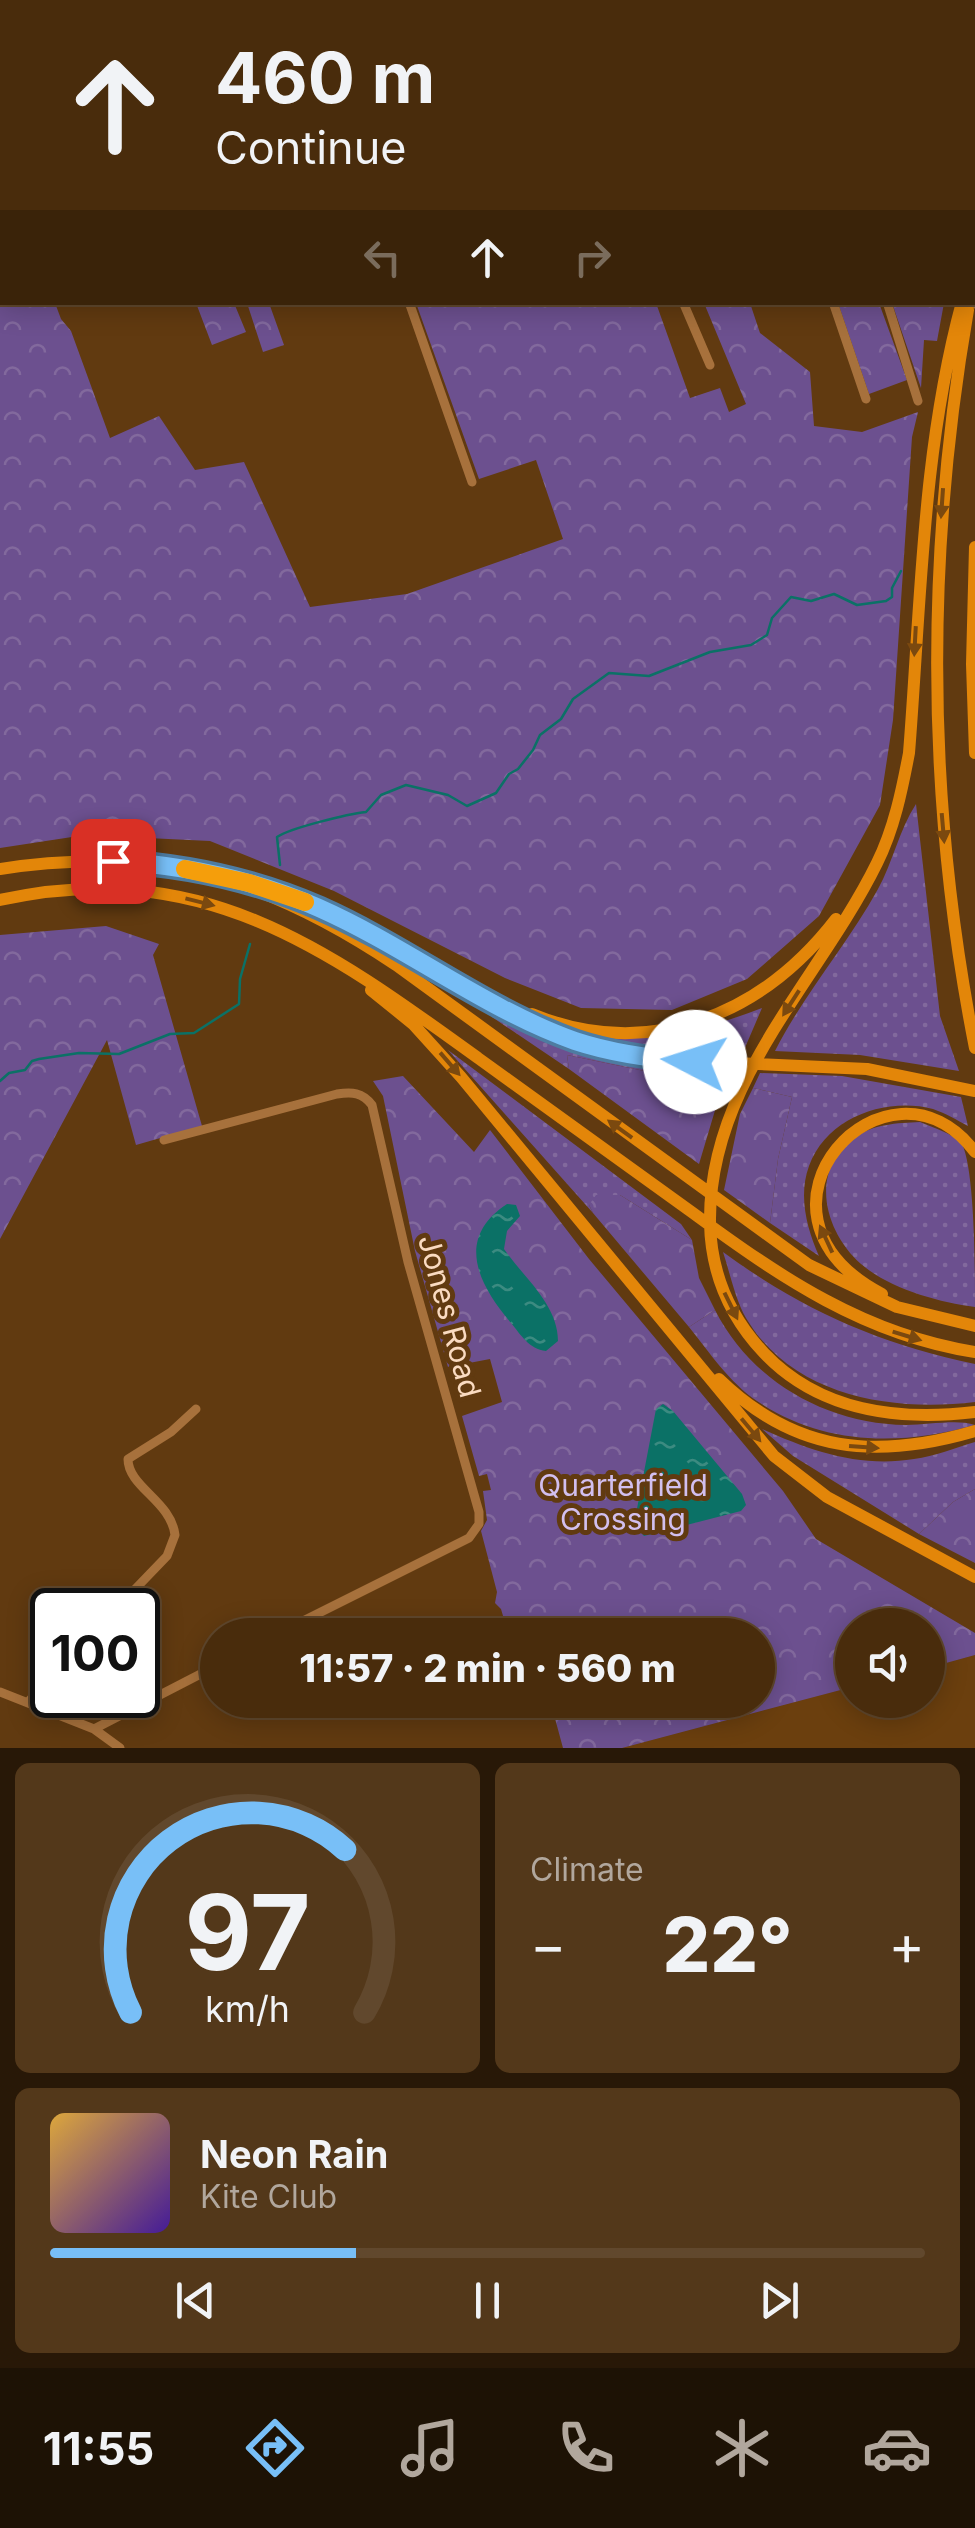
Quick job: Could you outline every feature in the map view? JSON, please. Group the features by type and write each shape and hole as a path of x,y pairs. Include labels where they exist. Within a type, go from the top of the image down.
{"highway":[{"path":"969,305 948,356 927,495 909,753 902,788 879,860 741,1088 712,1180 710,1242 723,1291 736,1318 776,1366 803,1386 850,1406 879,1412 975,1412"},
{"path":"970,305 945,467 935,646 944,840 975,1048"},
{"path":"975,547 975,754"},
{"path":"464,986 542,1018 592,1030 643,1031 692,1022 744,1002 787,974 812,950 879,860"},
{"path":"0,869 72,861 148,863 280,892 323,910 526,1020 602,1049 667,1060 868,1069 975,1091"},
{"path":"222,878 279,898 355,938 728,1209 834,1279 897,1307 969,1325"},
{"path":"0,900 104,889 181,897 243,913 274,926 382,987 802,1290 862,1320 924,1341 975,1352"},
{"path":"324,954 377,994 437,1049 758,1439 791,1471 827,1496 975,1577"},
{"path":"969,1325 878,1292 846,1270 826,1242 816,1196 822,1168 832,1151 876,1120 910,1115 926,1118 956,1132 975,1152"},
{"path":"646,1300 737,1397 798,1433 849,1446 876,1448 924,1444 975,1430"}],"street":[{"path":"410,305 472,482"},
{"path":"684,305 710,365"},
{"path":"834,305 866,399"},
{"path":"888,305 918,401"},
{"name":"Jones Road","path":"164,1140 337,1094 356,1093 372,1105 432,1350 480,1524 469,1538 309,1618"},
{"path":"136,1588 166,1556 175,1535 164,1508 132,1475 128,1458 171,1432 196,1409"},
{"path":"94,1730 200,1674"},
{"path":"0,1692 94,1730 120,1748"}],"shaded area":[{"path":"975,1655 975,1748 622,1748 735,1718 775,1718 775,1707 835,1692 835,1718 945,1718 945,1663"}],"green space":[{"path":"0,305 56,305 71,331 110,438 159,416 195,470 244,462 310,607 407,594 563,539 536,460 479,479 417,305 657,305 690,398 720,388 729,412 746,404 705,305 751,305 760,333 810,372 814,426 862,432 918,412 912,437 893,720 880,805 819,916 747,979 672,1010 581,1008 505,978 334,891 210,841 85,835 0,848"},
{"path":"197,305 235,305 246,332 212,345"},
{"path":"248,305 270,305 284,345 263,352"},
{"path":"839,305 880,305 907,380 869,394"},
{"path":"893,305 944,305 937,341 924,340 921,388"},
{"path":"916,804 940,1016 959,1071 860,1055 775,1051 878,889"},
{"path":"106,926 159,944 153,955 202,1126 136,1145 107,1040 0,1239 0,935"},
{"path":"455,992 527,1032 584,1054 657,1067 730,1071 722,1087 567,1055 569,1069"},
{"path":"762,1008 744,1050 635,1046 599,1036 682,1031"},
{"path":"448,1050 681,1224 692,1240 620,1195 589,1205 593,1213"},
{"path":"567,1055 722,1087 699,1164 569,1069"},
{"path":"760,1073 842,1076 961,1097 968,1126 933,1109 896,1106 860,1115 829,1135 809,1166 804,1189 808,1224 819,1256 770,1223 778,1159 792,1097 753,1088"},
{"name":"Quarterfield Crossing","path":"403,1076 474,1152 490,1130 589,1259 783,1491 816,1539 933,1608 835,1608 835,1692 775,1707 775,1618 504,1618 495,1603 497,1592 481,1531 487,1520 483,1491 491,1490 487,1474 479,1476 462,1416 502,1402 490,1359 448,1367 415,1251 383,1096 373,1081"},
{"path":"753,1088 792,1097 778,1159 770,1223 724,1190 740,1114"},
{"path":"920,1122 958,1140 966,1157 973,1222 975,1307 915,1293 886,1281 848,1251 831,1219 827,1184 840,1152 869,1130"},
{"path":"596,1195 620,1195 692,1240 699,1278 715,1310 689,1327 593,1213 589,1205"},
{"path":"723,1252 782,1291 843,1322 906,1346 975,1364 975,1402 943,1405 878,1401 817,1382 790,1366 766,1345 746,1318"},
{"path":"715,1310 749,1358 794,1394 820,1407 876,1423 975,1425 919,1436 863,1438 808,1427 782,1416 738,1385 689,1327"},
{"path":"762,1429 817,1451 874,1461 922,1458 975,1442 975,1489 953,1502 919,1534 793,1456"},
{"path":"975,1489 975,1563 919,1534 953,1502"},
{"name":"Quarterfield Crossing","path":"945,1615 975,1633 975,1655 945,1663"},
{"name":"Quarterfield Crossing","path":"555,1718 735,1718 622,1748 563,1748"}],"water":[{"path":"507,1204 516,1205 520,1216 507,1231 504,1249 546,1303 556,1328 558,1341 546,1351 526,1341 499,1308 477,1262 481,1232"},
{"path":"663,1404 742,1494 746,1505 741,1511 644,1536 635,1519 656,1409"}],"waterway":[{"path":"280,865 277,837 333,818 366,812 381,795 406,785 448,795 467,806 496,793 533,750 540,735 561,719 573,699 609,673 649,676 710,652 751,645 767,635 772,618 791,597 811,601 834,594 857,605 886,601 892,597 901,571"},
{"path":"0,1081 39,1059 79,1053 119,1054 170,1034 194,1033 239,1004 240,979 250,944"}],"slow traffic":[{"path":"185,869 249,883 305,902"}],"route":[{"path":"113,861 184,869 280,892 323,910 550,1031 630,1055 695,1062"}]}
